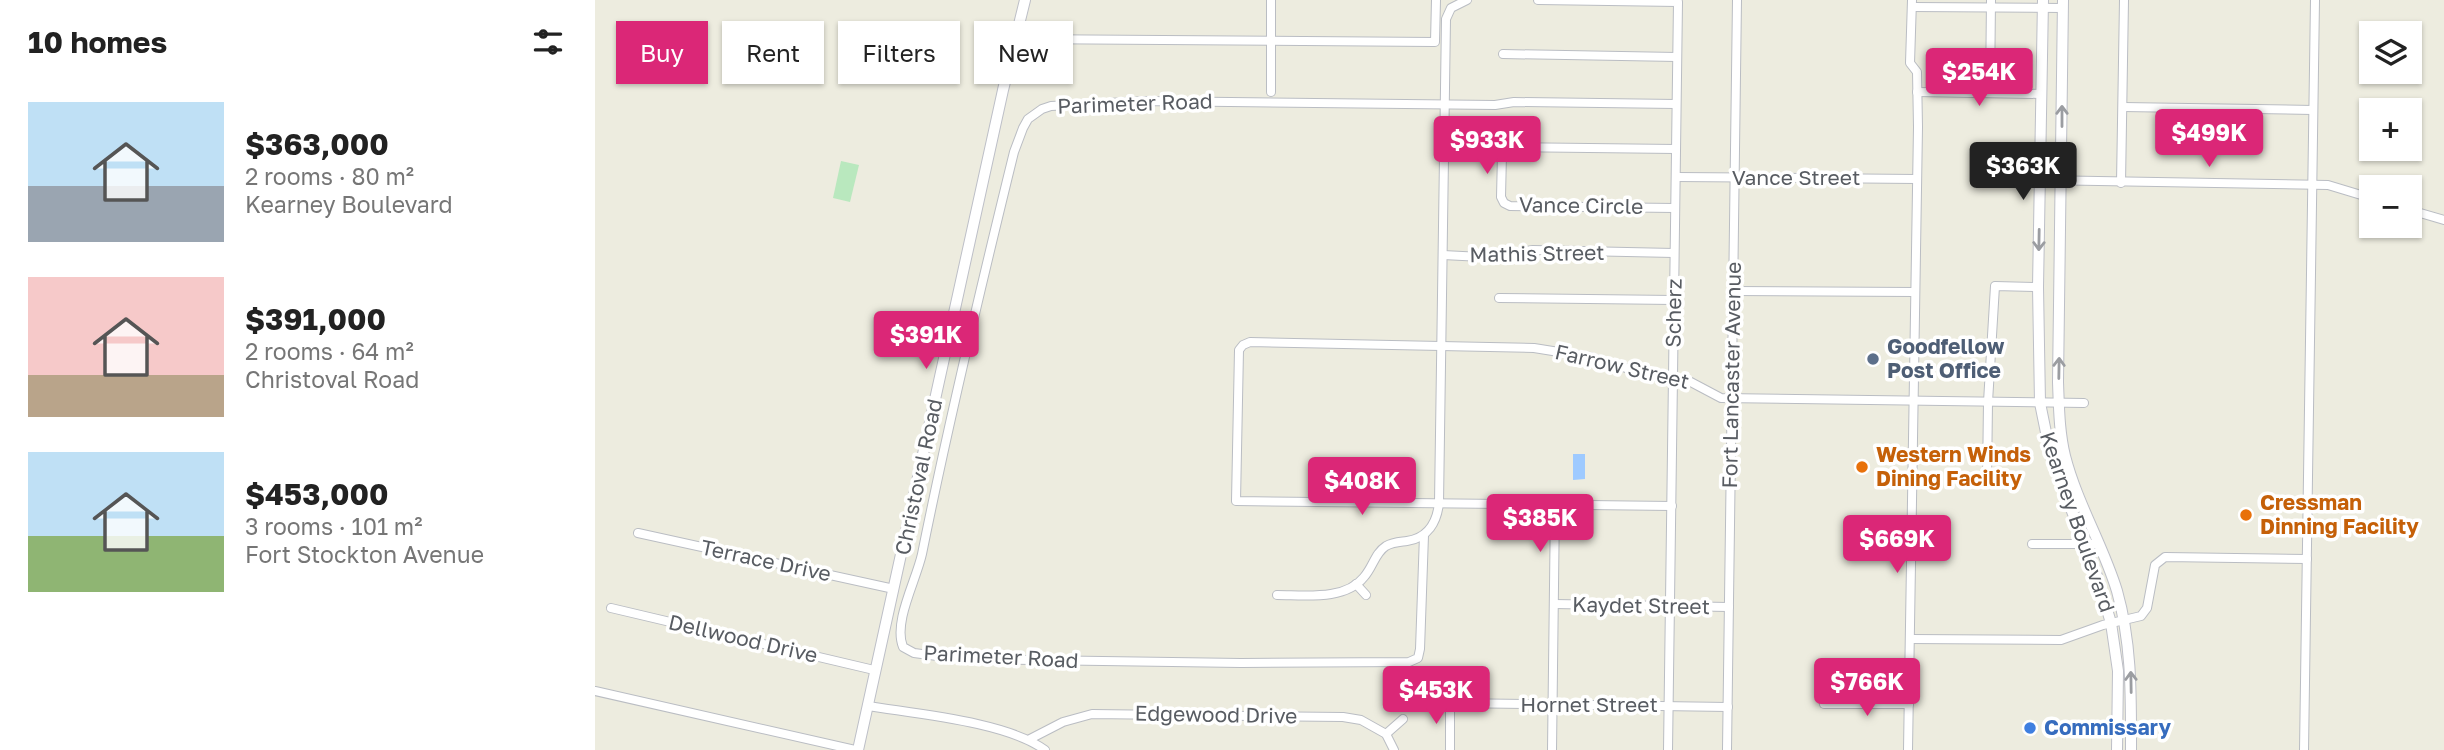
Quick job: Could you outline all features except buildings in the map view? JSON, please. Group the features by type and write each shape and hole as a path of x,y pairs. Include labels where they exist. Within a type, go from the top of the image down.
{"street":[{"name":"Christoval Road","path":"1020,21 1025,0"},
{"path":"1271,0 1271,92"},
{"path":"1073,39 1435,42 1436,0"},
{"path":"1277,595 1324,595 1356,584 1366,575 1384,548 1424,535 1435,521 1439,503 1446,19 1451,8 1467,0"},
{"name":"Scherz","path":"1538,0 1678,2 1668,750"},
{"name":"Fort Lancaster Avenue","path":"1727,750 1737,0"},
{"path":"2121,183 2124,0"},
{"path":"2304,750 2315,0"},
{"path":"1909,750 1917,179 1917,72 1910,63 1912,4 2063,4"},
{"path":"1990,93 1991,4"},
{"name":"Kearney Boulevard","path":"2043,4 2038,287 2040,403 2051,457 2103,592 2111,623 2118,671 2117,750"},
{"name":"Kearney Boulevard","path":"2063,4 2060,428 2069,469 2116,588 2124,621 2131,670 2130,750"},
{"path":"1503,54 1677,57"},
{"name":"Christoval Road","path":"857,750 1005,84"},
{"path":"1917,92 2041,94"},
{"name":"Parimeter Road","path":"1424,535 1420,649 1417,658 1409,662 1241,663 960,659 908,652 901,641 902,620 921,558 962,363 1014,152 1023,128 1035,113 1051,106 1116,101 1676,104"},
{"path":"2123,107 2313,110"},
{"name":"Vance Circle","path":"1675,208 1510,206 1504,203 1501,197 1502,154 1508,147 1676,149"},
{"name":"Vance Street","path":"1676,177 1917,179"},
{"path":"2039,180 2313,185 2335,187 2359,194"},
{"path":"2422,214 2444,220"},
{"name":"Mathis Street","path":"1443,255 1482,257 1532,250 1674,253"},
{"path":"1987,481 1988,402 1995,286 2060,287"},
{"path":"1733,291 1915,292"},
{"path":"1499,298 1674,300"},
{"name":"Farrow Street","path":"1439,503 1236,501 1238,355 1241,347 1250,342 1508,346 1552,350 1599,359 1648,376 1693,382 1716,397 1732,399 2084,403"},
{"path":"1439,503 1672,506"},
{"path":"1552,750 1555,504"},
{"name":"Terrace Drive","path":"638,533 894,590"},
{"path":"2032,544 2098,544"},
{"path":"1910,639 2061,640 2145,613 2155,565 2165,557 2307,559"},
{"path":"1356,584 1366,594"},
{"name":"Kaydet Street","path":"1554,604 1729,607"},
{"name":"Dellwood Drive","path":"611,608 874,670"},
{"path":"595,691 857,750"},
{"name":"Hornet Street","path":"1450,750 1450,703 1728,707"},
{"path":"1824,704 1909,704"},
{"path":"868,706 965,722 1030,739 1045,750"},
{"name":"Edgewood Drive","path":"1030,739 1063,722 1092,714 1343,717 1361,720 1385,734"},
{"path":"1394,750 1385,734 1402,719"}],"green space":[{"path":"841,161 859,165 850,202 833,198"}],"water":[{"path":"1573,454 1585,454 1585,479 1573,480"}],"place":[{"name":"Goodfellow Post Office","path":"1873,359"},
{"name":"Western Winds Dining Facility","path":"1862,467"},
{"name":"Cressman Dinning Facility","path":"2246,515"},
{"name":"Commissary","path":"2030,728"}]}
